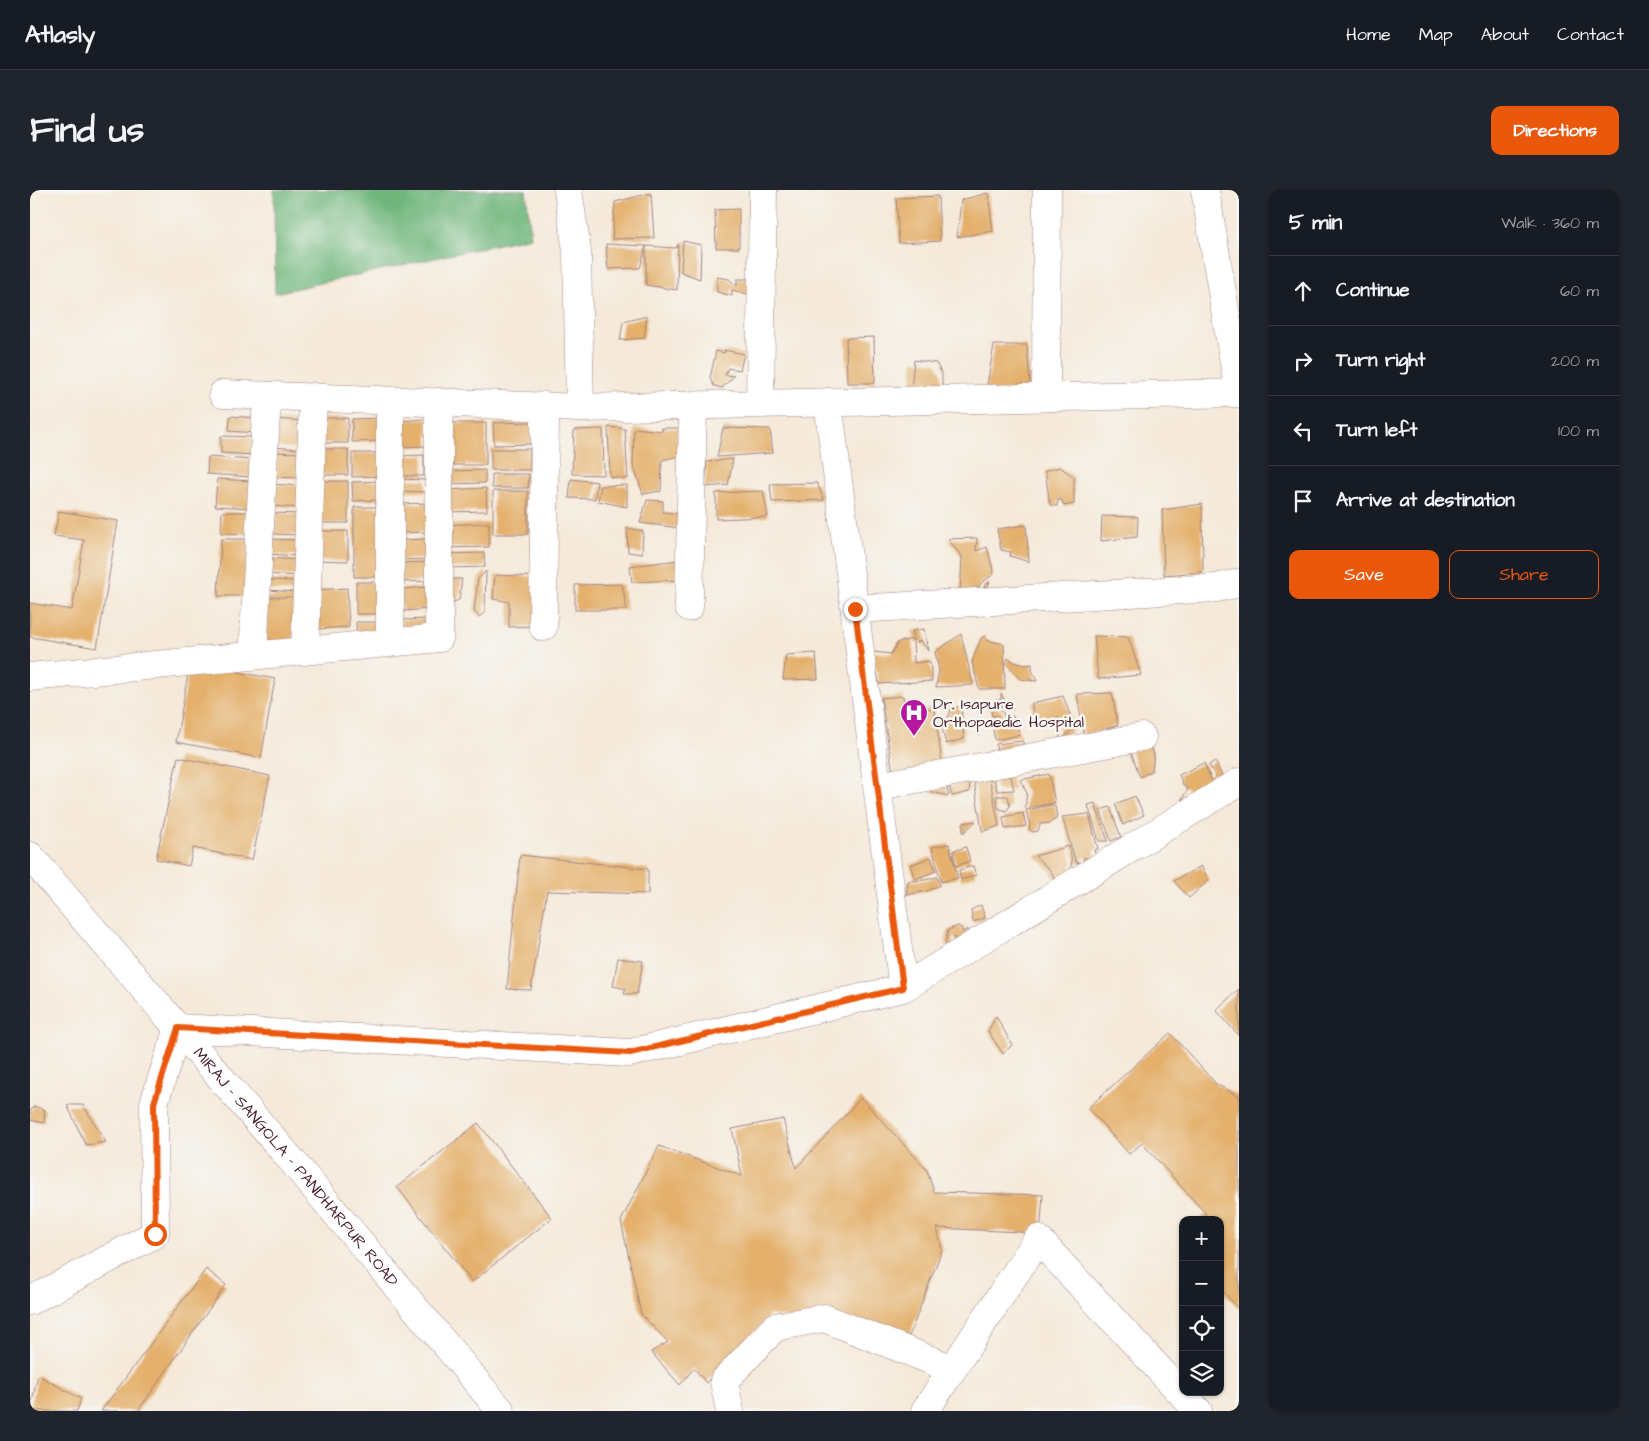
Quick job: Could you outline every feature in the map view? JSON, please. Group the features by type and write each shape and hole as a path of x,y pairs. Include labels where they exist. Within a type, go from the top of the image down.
{"main road":[{"path":"568,190 577,251 580,408"},
{"path":"760,404 763,190"},
{"path":"1046,397 1047,190"},
{"path":"223,394 580,408 1239,393 1205,190"},
{"path":"253,656 266,396"},
{"path":"305,651 313,397"},
{"path":"390,401 390,642"},
{"path":"30,677 439,638 439,402"},
{"path":"828,402 903,988"},
{"path":"688,607 693,405"},
{"path":"543,627 545,406"},
{"path":"855,609 1216,588 1239,583"},
{"path":"878,786 1142,737"},
{"path":"30,1300 155,1234 154,1103 178,1028 630,1053 903,988 1239,782"},
{"name":"MIRAJ - SANGOLA - PANDHARPUR ROAD","path":"30,856 293,1162 501,1411"},
{"path":"925,1411 1038,1239 1198,1411"},
{"path":"730,1411 724,1381 775,1327 785,1325 824,1318 953,1369"}],"green space":[{"path":"274,190 526,190 531,237 275,293"}],"building":[{"path":"651,193 654,238 612,239 615,202"},
{"path":"988,193 993,231 957,237 961,200"},
{"path":"938,196 940,241 899,243 896,198"},
{"path":"739,209 739,248 716,248 715,210"},
{"path":"683,241 701,245 700,279 681,272"},
{"path":"606,244 646,246 640,268 608,269"},
{"path":"678,244 677,290 646,285 646,246 676,248"},
{"path":"717,277 729,279 737,286 737,279 753,279 751,295 732,290 732,296 717,292"},
{"path":"647,316 644,338 620,340 623,322"},
{"path":"874,337 875,383 847,383 846,338"},
{"path":"994,345 1027,345 1031,397 986,391"},
{"path":"724,350 744,354 740,370 728,368 725,375 734,376 722,388 714,386 710,378 716,351 725,353"},
{"path":"914,360 936,363 942,374 942,392 911,390"},
{"path":"230,416 258,418 256,433 229,431"},
{"path":"317,418 348,418 348,443 317,443"},
{"path":"383,418 384,441 352,442 352,419"},
{"path":"272,419 305,421 303,449 270,447"},
{"path":"427,419 428,446 401,447 400,421"},
{"path":"533,422 534,444 494,445 493,423"},
{"path":"449,423 486,423 486,465 449,465"},
{"path":"608,427 625,429 628,479 610,477"},
{"path":"634,428 662,431 662,428 683,428 684,455 662,460 661,491 643,494 633,464"},
{"path":"723,428 770,429 773,453 717,457"},
{"path":"603,429 604,475 572,474 574,430"},
{"path":"221,436 256,437 255,455 221,453"},
{"path":"316,449 348,449 348,475 316,475"},
{"path":"491,449 530,449 530,470 491,470"},
{"path":"271,452 302,453 301,478 270,477"},
{"path":"352,453 383,453 384,476 352,477"},
{"path":"424,455 424,476 400,476 399,456"},
{"path":"208,457 253,460 252,477 207,474"},
{"path":"733,459 728,485 705,487 707,462"},
{"path":"1060,467 1074,477 1074,504 1064,506 1062,500 1058,500 1057,506 1050,505 1045,471"},
{"path":"485,470 485,483 447,484 447,471"},
{"path":"492,474 529,474 528,488 492,488"},
{"path":"217,479 251,481 250,508 215,506"},
{"path":"399,479 426,480 426,492 399,491"},
{"path":"571,479 597,482 595,499 569,498"},
{"path":"317,481 348,481 348,523 317,523"},
{"path":"383,481 383,500 353,501 352,482"},
{"path":"817,483 824,500 772,502 770,484"},
{"path":"270,484 302,486 301,508 269,506"},
{"path":"627,485 627,507 598,501 601,486"},
{"path":"486,488 487,511 445,512 444,490"},
{"path":"493,491 528,491 528,534 493,534"},
{"path":"763,491 768,517 716,519 716,493"},
{"path":"647,500 663,501 663,512 686,515 687,529 640,523"},
{"path":"429,503 430,532 400,533 400,504"},
{"path":"1202,504 1203,572 1164,575 1162,510"},
{"path":"354,507 384,507 384,577 354,577"},
{"path":"59,511 118,521 97,648 30,637 30,603 72,610 84,540 54,536"},
{"path":"222,512 253,512 253,534 221,533"},
{"path":"271,513 302,514 302,535 271,534"},
{"path":"1102,516 1138,517 1137,537 1101,541"},
{"path":"489,523 489,547 445,548 444,525"},
{"path":"1026,525 1029,562 1010,556 1011,552 1001,550 997,529"},
{"path":"627,528 643,531 642,554 628,552"},
{"path":"316,531 348,531 348,561 315,560"},
{"path":"977,538 976,551 987,547 994,574 981,583 976,591 982,592 985,585 990,582 984,595 960,594 962,557 948,539"},
{"path":"221,539 251,539 249,596 218,596"},
{"path":"267,539 302,540 301,556 266,554"},
{"path":"428,539 429,559 400,560 400,540"},
{"path":"484,553 485,567 446,568 445,554"},
{"path":"265,558 301,560 300,576 265,574"},
{"path":"679,560 679,580 632,582 630,566"},
{"path":"428,562 428,581 398,582 398,563"},
{"path":"486,571 485,612 479,617 474,611 478,579"},
{"path":"495,575 543,577 535,626 509,627 509,602 493,599"},
{"path":"447,579 462,579 459,600 449,604"},
{"path":"266,580 298,581 298,592 266,590"},
{"path":"356,582 383,582 383,614 356,614"},
{"path":"622,584 627,610 575,610 575,585"},
{"path":"430,587 431,609 402,611 400,589"},
{"path":"347,588 349,627 318,629 316,590"},
{"path":"264,597 298,597 298,642 264,643"},
{"path":"429,619 430,634 402,636 401,620"},
{"path":"356,622 382,622 382,641 357,641"},
{"path":"924,629 928,651 921,640 916,643 912,631"},
{"path":"961,634 973,685 936,687 939,670 935,652"},
{"path":"985,636 986,640 1004,644 1005,689 979,689 972,662 981,638"},
{"path":"1094,636 1128,637 1141,675 1098,679"},
{"path":"913,639 914,663 930,661 932,681 879,684 873,652 891,654 898,642"},
{"path":"816,653 818,679 783,680 786,655"},
{"path":"1008,658 1025,665 1032,664 1032,670 1037,681 1020,679 1006,663"},
{"path":"190,663 275,679 261,758 176,742"},
{"path":"1001,693 1006,703 997,708 1003,712 1005,719 1013,716 1020,735 995,740 992,725 999,723 997,716 992,716 990,704 995,700 1001,700"},
{"path":"1112,693 1118,725 1084,736 1077,694"},
{"path":"903,696 906,712 934,708 943,769 893,773 881,698"},
{"path":"1063,696 1075,728 1060,740 1059,718 1033,723 1032,703"},
{"path":"961,706 964,739 946,744 941,724 949,716 951,709"},
{"path":"1023,741 1024,751 997,759 996,744"},
{"path":"1150,744 1154,754 1152,771 1140,777 1131,752"},
{"path":"178,757 270,776 252,860 193,848 189,866 156,859"},
{"path":"1215,761 1224,780 1181,800 1188,789 1183,785 1179,775 1204,763 1212,781 1216,777 1209,765"},
{"path":"1049,774 1055,803 1025,808 1027,793 1020,780"},
{"path":"989,775 999,826 982,831 974,780"},
{"path":"1011,776 1014,790 997,791 994,778"},
{"path":"931,780 946,784 949,796 931,792"},
{"path":"970,781 969,792 952,796 949,786"},
{"path":"996,796 1008,796 1010,806 1006,811 998,808"},
{"path":"1135,796 1144,815 1123,825 1115,804"},
{"path":"1095,803 1108,841 1099,841 1088,805"},
{"path":"1051,805 1055,806 1057,818 1050,823 1040,824 1038,831 1033,832 1029,829 1030,825 1026,810"},
{"path":"1110,807 1121,837 1111,841 1100,810"},
{"path":"1023,813 1026,826 1005,829 1003,817"},
{"path":"1089,814 1098,849 1094,850 1098,864 1084,857 1083,862 1076,863 1062,817"},
{"path":"976,821 963,833 963,823"},
{"path":"949,844 958,878 941,882 932,847"},
{"path":"1069,846 1072,861 1070,872 1058,886 1051,871 1035,856"},
{"path":"966,847 970,861 956,866 953,851"},
{"path":"520,855 648,869 648,894 547,891 531,990 507,989"},
{"path":"931,857 936,871 915,879 910,865"},
{"path":"973,866 976,875 961,880 959,870"},
{"path":"1201,866 1209,880 1189,898 1174,881"},
{"path":"937,877 940,885 927,891 906,895 908,881"},
{"path":"981,905 985,918 973,922 971,910"},
{"path":"958,926 962,928 962,932 968,929 967,934 959,942 954,937 951,947 945,945 948,930"},
{"path":"618,958 643,961 637,994 624,994 626,989 613,986"},
{"path":"1239,989 1239,1036 1216,1010"},
{"path":"996,1016 1012,1045 1003,1054 988,1031"},
{"path":"1170,1033 1216,1084 1239,1096 1239,1309 1224,1292 1224,1216 1204,1216 1206,1214 1142,1143 1129,1154 1088,1108"},
{"path":"861,1098 927,1170 934,1192 1043,1195 1040,1233 937,1228 942,1250 908,1339 770,1315 706,1383 694,1368 680,1385 651,1352 668,1342 641,1314 621,1221 659,1146 742,1176 732,1129 783,1119 796,1168"},
{"path":"67,1105 83,1105 106,1142 86,1145"},
{"path":"34,1106 45,1110 44,1123 30,1120 30,1112"},
{"path":"478,1123 552,1218 472,1282 397,1187"},
{"path":"206,1269 226,1285 138,1411 101,1411"},
{"path":"38,1375 81,1399 77,1411 30,1411"}],"place":[{"name":"Dr. Isapure Orthopaedic Hospital","path":"914,737"}],"route":[{"path":"155,1234 154,1103 178,1028 630,1053 903,988 855,609"}]}
